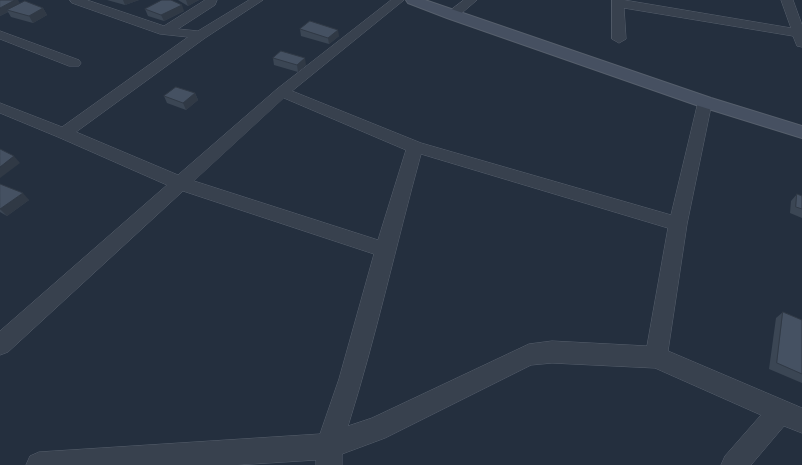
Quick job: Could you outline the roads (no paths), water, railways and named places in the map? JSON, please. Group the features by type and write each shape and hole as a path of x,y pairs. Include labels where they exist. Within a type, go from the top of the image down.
{"street":[{"path":"76,0 165,31 200,35"},
{"path":"165,31 211,2 211,0"},
{"path":"64,133 200,35 257,0"},
{"path":"1,343 282,92 398,0"},
{"path":"413,0 452,15 705,102 802,132"},
{"path":"452,15 471,0"},
{"path":"787,0 801,37"},
{"path":"619,39 618,2 801,37"},
{"path":"0,35 74,63"},
{"path":"282,92 415,147 678,224"},
{"path":"656,357 678,224 705,102"},
{"path":"0,108 64,133 180,183 385,250"},
{"path":"329,455 415,147"},
{"path":"39,465 329,455 376,429 529,355 552,352 656,357 791,417 734,465"}]}
